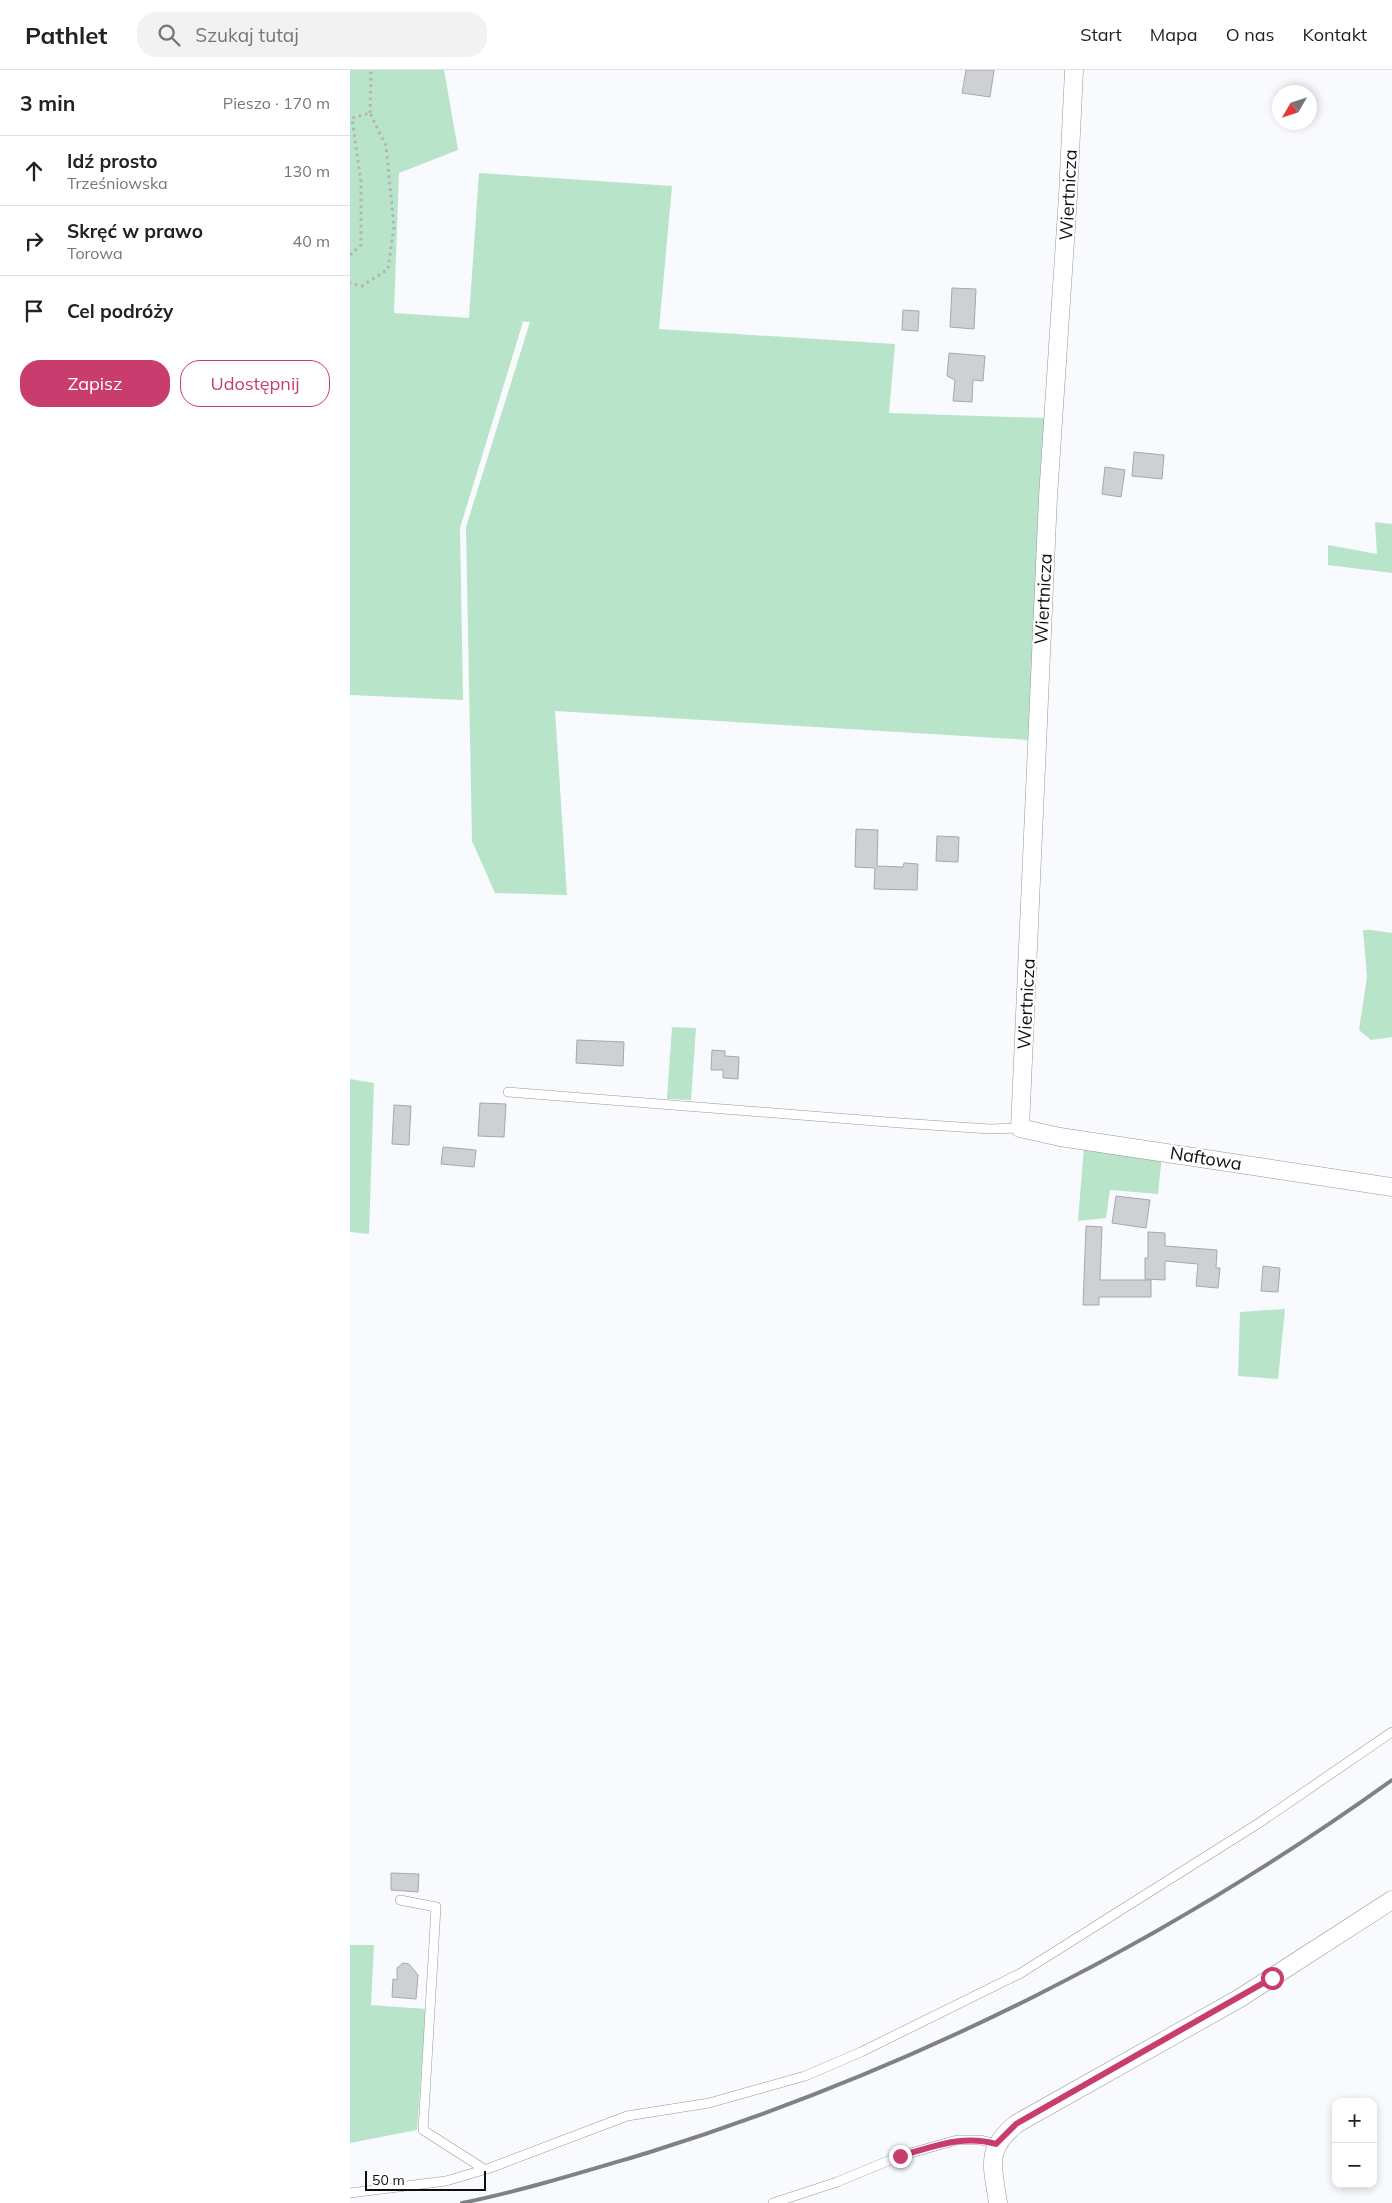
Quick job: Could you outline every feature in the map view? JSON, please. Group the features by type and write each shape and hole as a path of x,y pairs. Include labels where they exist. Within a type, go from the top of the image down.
{"street":[{"name":"Wiertnicza","path":"1020,1128 1048,497 1068,196 1074,70"},
{"name":"Naftowa","path":"1020,1128 1060,1136 1392,1187"},
{"path":"998,2203 993,2169 996,2144 1016,2124 1240,1998 1392,1900"}],"lane":[{"path":"508,1092 900,1123 990,1129 1020,1128"},
{"path":"350,2194 446,2181 484,2169 627,2116 709,2103 728,2098 805,2076 861,2052 1021,1973 1258,1823 1392,1732"},
{"path":"400,1900 436,1907 423,2130 484,2169"},
{"path":"773,2203 837,2182 900,2156 957,2140 981,2140 996,2144"}],"path":[{"path":"350,283 362,286 388,269 394,227 386,146 370,113 371,70"},
{"path":"350,255 361,245 361,182 352,118 370,113"}],"green space":[{"path":"350,70 444,70 458,150 399,173 394,313 469,318 479,173 672,186 659,329 895,344 889,413 1045,418 1030,740 555,711 567,895 495,893 472,841 466,527 530,322 513,321 523,322 460,528 463,700 350,695"},
{"path":"1375,522 1392,524 1392,573 1328,565 1328,545 1377,554"},
{"path":"1363,930 1392,933 1392,1037 1371,1040 1359,1030 1367,977"},
{"path":"672,1027 696,1028 691,1100 667,1099"},
{"path":"350,1079 374,1083 369,1234 350,1232"},
{"path":"1084,1146 1162,1155 1158,1194 1110,1190 1106,1218 1078,1221"},
{"path":"1285,1309 1278,1379 1238,1376 1240,1312"},
{"path":"350,1945 374,1945 371,2005 426,2009 417,2130 350,2143"}],"building":[{"path":"966,70 994,70 990,97 962,93"},
{"path":"952,288 976,289 974,329 950,327"},
{"path":"903,310 919,311 918,331 902,330"},
{"path":"949,353 985,356 983,381 973,380 972,402 953,401 955,380 947,376"},
{"path":"1134,452 1164,455 1162,479 1132,476"},
{"path":"1105,467 1125,470 1121,497 1102,494"},
{"path":"856,829 878,830 877,866 903,867 904,863 918,864 917,890 874,889 875,868 855,867"},
{"path":"937,836 959,837 958,862 936,861"},
{"path":"577,1040 624,1042 623,1066 576,1063"},
{"path":"712,1050 725,1051 725,1056 739,1057 738,1079 723,1078 723,1070 711,1070"},
{"path":"480,1103 506,1104 504,1137 478,1136"},
{"path":"394,1105 411,1106 409,1145 392,1144"},
{"path":"443,1147 476,1150 474,1167 441,1164"},
{"path":"1116,1196 1150,1200 1146,1228 1112,1223"},
{"path":"1086,1226 1102,1227 1100,1280 1151,1280 1151,1297 1099,1297 1099,1305 1083,1305"},
{"path":"1148,1232 1165,1233 1165,1246 1217,1250 1216,1268 1220,1268 1218,1288 1196,1286 1198,1264 1165,1261 1165,1280 1145,1279 1145,1258 1148,1258"},
{"path":"1263,1266 1280,1268 1278,1292 1261,1291"},
{"path":"391,1873 419,1874 418,1892 391,1890"},
{"path":"403,1963 409,1964 418,1975 416,1999 392,1997 393,1979 397,1980 397,1968"}],"railway":[{"path":"462,2203 509,2192 647,2153 746,2120 844,2083 940,2041 1034,1996 1127,1948 1217,1895 1306,1839 1392,1780"}],"route":[{"path":"900,2156 957,2140 981,2140 996,2144 1016,2124 1240,1998 1272,1978"}]}
